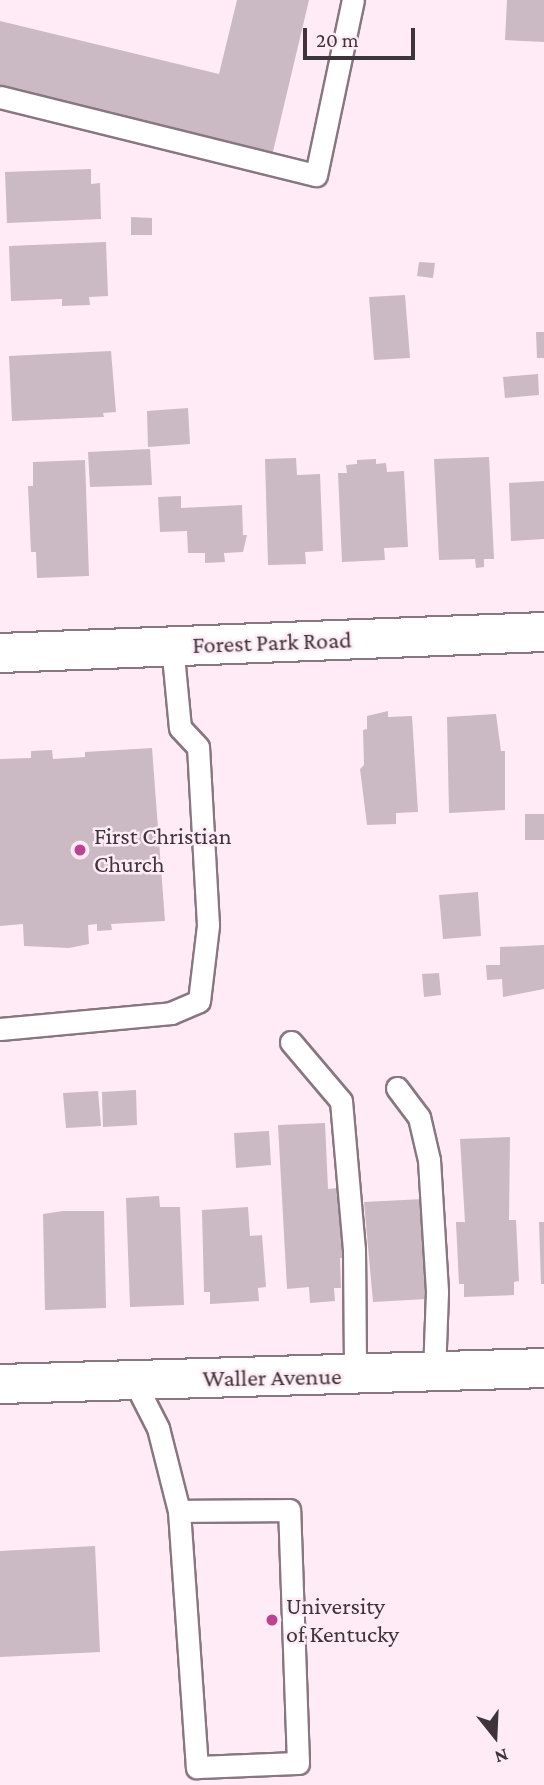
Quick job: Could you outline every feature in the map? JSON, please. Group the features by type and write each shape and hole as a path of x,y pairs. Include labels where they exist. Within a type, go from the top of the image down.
{"main road":[{"name":"Forest Park Road","path":"0,653 544,632"},
{"name":"Waller Avenue","path":"0,1384 544,1368"}],"lane":[{"path":"0,97 316,175 353,0"},
{"path":"0,1029 171,1013 199,1001 208,925 198,747 180,728 172,645"},
{"path":"291,1042 341,1101 354,1250 355,1375"},
{"path":"397,1088 419,1117 429,1160 437,1292 435,1373"},
{"path":"134,1381 158,1428 179,1511 197,1767 298,1763 289,1510 179,1511"}],"building":[{"path":"237,0 309,0 271,160 0,95 0,21 219,74"},
{"path":"507,0 544,0 544,42 505,40"},
{"path":"91,169 91,184 100,183 101,219 7,223 5,172"},
{"path":"131,217 152,218 152,235 131,235"},
{"path":"106,242 108,296 89,297 90,305 62,306 62,299 11,301 9,246"},
{"path":"419,262 435,263 433,278 417,276"},
{"path":"405,295 410,358 374,360 369,297"},
{"path":"536,332 544,332 544,358 537,358"},
{"path":"111,351 116,412 103,413 104,417 12,421 9,356"},
{"path":"538,374 539,395 505,398 503,377"},
{"path":"188,408 190,444 148,447 147,411"},
{"path":"150,449 152,485 90,487 88,452"},
{"path":"489,457 494,559 484,559 484,567 476,568 475,559 439,560 434,459"},
{"path":"296,458 297,475 320,474 323,551 305,552 306,564 268,565 265,459"},
{"path":"376,459 376,464 386,463 387,472 404,471 408,547 384,548 385,560 342,562 338,473 347,473 346,465 357,464 357,460"},
{"path":"85,460 89,576 37,578 36,552 31,552 28,486 33,486 33,462"},
{"path":"544,481 544,539 511,541 509,483"},
{"path":"181,496 181,508 242,505 243,535 247,535 243,552 224,553 225,562 205,563 205,553 188,553 187,531 160,532 158,497"},
{"path":"388,711 388,717 412,716 418,812 396,813 396,824 367,825 360,769 364,765 363,730 367,729 367,716"},
{"path":"496,714 501,751 505,751 505,810 449,813 447,717"},
{"name":"First Christian Church","path":"152,748 165,921 111,924 112,930 97,931 97,924 88,925 89,944 69,948 24,946 23,924 0,926 0,759 31,758 31,751 52,750 53,759 85,757 85,752"},
{"path":"525,814 544,814 544,840 525,840"},
{"path":"478,892 481,936 443,939 439,895"},
{"path":"544,945 544,989 503,997 502,979 487,980 486,965 500,965 500,947"},
{"path":"439,973 441,995 424,997 422,974"},
{"path":"136,1090 137,1125 103,1127 102,1092"},
{"path":"98,1091 101,1126 66,1128 63,1093"},
{"path":"325,1123 328,1189 339,1188 342,1241 348,1240 349,1257 340,1258 341,1288 334,1288 335,1301 310,1303 309,1287 287,1289 278,1125"},
{"path":"269,1131 271,1165 236,1168 234,1133"},
{"path":"510,1137 509,1220 516,1220 519,1281 514,1282 514,1295 464,1297 464,1284 459,1284 456,1222 465,1222 460,1139"},
{"path":"159,1196 160,1207 180,1207 184,1305 130,1307 126,1198"},
{"path":"424,1199 429,1286 425,1286 426,1299 373,1302 364,1202"},
{"path":"248,1207 250,1236 262,1235 266,1287 258,1288 259,1301 210,1304 210,1292 204,1292 202,1210"},
{"path":"104,1211 106,1308 45,1310 43,1214"},
{"path":"539,1222 544,1222 544,1284 541,1284"},
{"path":"95,1546 100,1652 0,1657 0,1551"}],"place":[{"name":"First Christian Church","path":"80,850"},
{"name":"University of Kentucky","path":"272,1620"}]}
